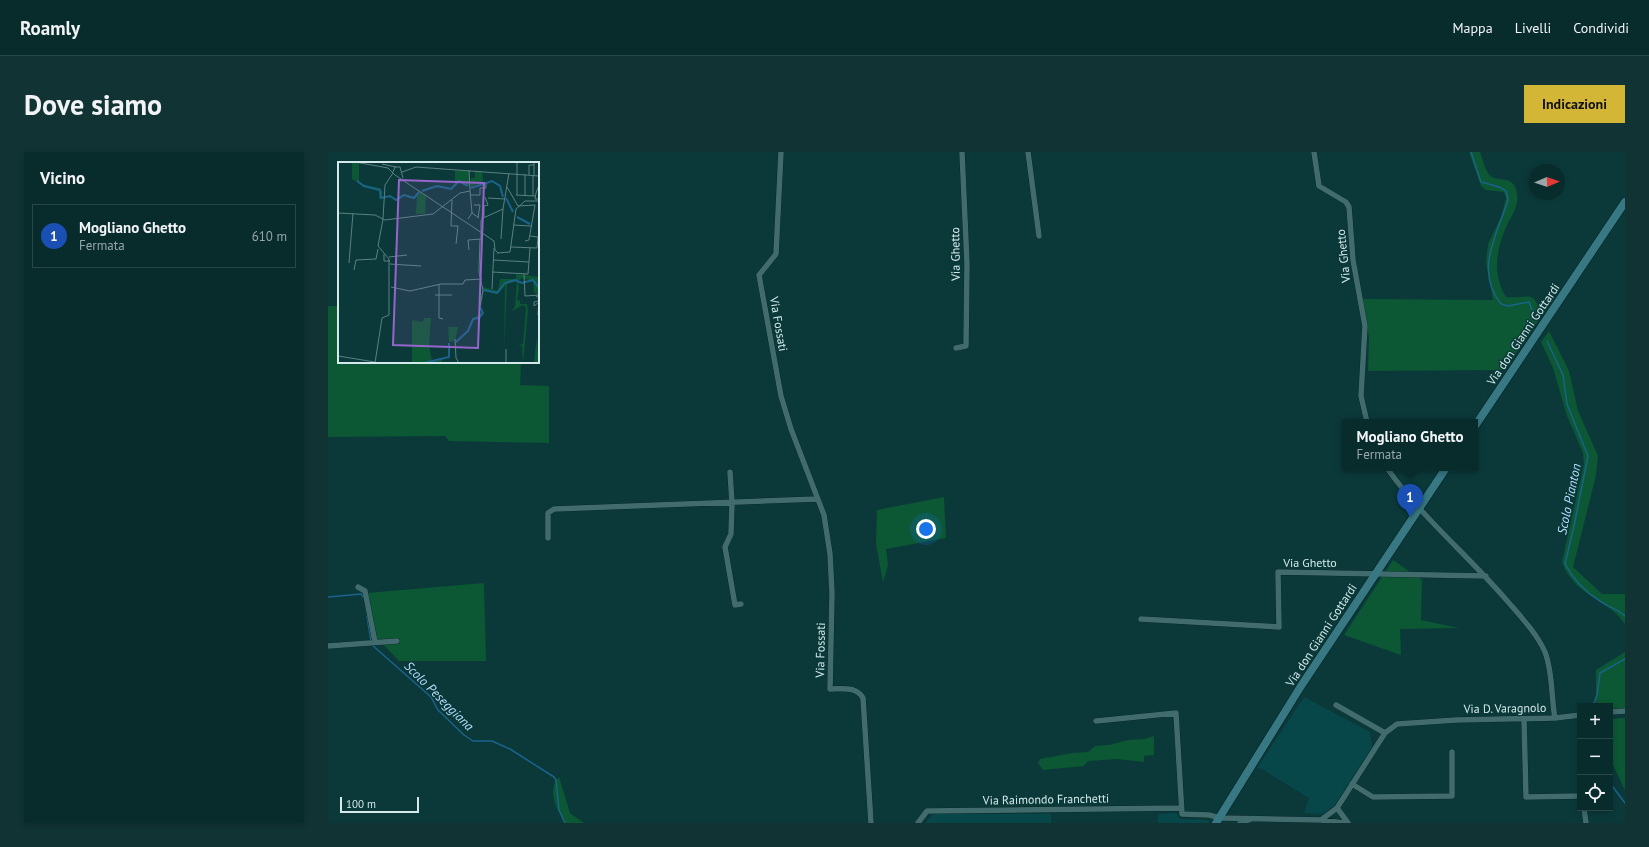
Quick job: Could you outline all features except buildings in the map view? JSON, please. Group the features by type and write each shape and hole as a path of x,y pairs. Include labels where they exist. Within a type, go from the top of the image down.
{"main road":[{"name":"Via don Gianni Gottardi","path":"1478,422 1625,202"},
{"name":"Via don Gianni Gottardi","path":"1590,256 1625,210"},
{"name":"Via don Gianni Gottardi","path":"1218,820 1301,686 1444,471"}],"street":[{"name":"Via Fossati","path":"781,152 776,254 759,274 782,396 791,429 824,515 830,554 832,593 830,689 854,689 859,692 863,698 871,823"},
{"name":"Via Ghetto","path":"956,348 966,346 967,264 962,152"},
{"path":"1028,152 1039,236"},
{"name":"Via Ghetto","path":"1314,152 1319,186 1346,202 1349,208 1353,260 1364,326 1361,396 1366,419"},
{"path":"1389,471 1419,508 1486,576 1532,632 1545,652 1549,668 1555,718 1577,714"},
{"path":"730,472 732,503 731,534 725,547 735,605 742,604"},
{"path":"548,538 548,513 554,509 817,499"},
{"name":"Via Ghetto","path":"1141,620 1279,627 1278,572 1486,576"},
{"path":"358,587 365,591 372,642"},
{"path":"328,646 397,641"},
{"path":"1321,820 1338,808 1385,733 1336,705"},
{"path":"1613,712 1625,711"},
{"path":"1096,721 1176,713 1181,808"},
{"name":"Via D. Varagnolo","path":"1385,733 1398,724 1456,720 1555,718"},
{"path":"1524,719 1526,797 1577,796"},
{"path":"1352,784 1373,796 1452,796 1452,752"},
{"name":"Via Raimondo Franchetti","path":"918,823 927,811 1181,808 1182,814 1209,815 1218,820"},
{"path":"1338,808 1348,823"},
{"path":"1584,811 1586,823"},
{"path":"1240,823 1256,818"},
{"path":"1218,820 1256,818 1321,820 1344,823"}],"shaded area":[{"path":"1304,697 1370,732 1372,747 1334,806 1323,814 1304,813 1309,798 1262,769 1257,768"},
{"path":"1176,813 1180,819 1210,820 1208,823 1158,823 1158,814"},
{"path":"1051,814 1051,823 925,823 932,815"}],"green space":[{"path":"1469,152 1480,152 1486,169 1492,177 1507,180 1516,188 1517,198 1514,213 1504,232 1497,260 1498,279 1506,297 1526,296 1533,298 1536,301 1542,315 1504,370 1368,371 1369,337 1360,299 1493,300 1486,262 1488,244 1501,217 1506,198 1504,192 1486,190 1481,186"},
{"path":"328,306 338,306 338,363 521,363 520,385 549,386 549,443 449,441 445,436 328,437"},
{"path":"1549,331 1569,371 1578,411 1598,456 1596,475 1573,567 1602,594 1625,594 1625,624 1618,615 1575,583 1568,574 1562,562 1584,464 1583,453 1567,416 1553,368 1541,342"},
{"path":"944,497 946,538 886,549 888,565 883,582 876,544 877,510"},
{"path":"1393,560 1422,580 1421,620 1459,628 1400,629 1401,655 1344,635"},
{"path":"484,583 486,661 399,661 380,641 375,642 367,593"},
{"path":"1625,652 1625,710 1613,712 1613,703 1596,703 1596,670"},
{"path":"1625,718 1625,790 1613,765 1613,719"},
{"path":"1154,736 1154,755 1144,756 1144,762 1117,759 1088,761 1084,766 1043,770 1038,763 1040,759 1072,753 1088,752 1095,746 1109,745 1128,740 1145,739"},
{"path":"559,777 570,813 584,823 566,823 559,813 554,801 553,788"}],"waterway":[{"name":"Scolo Pianton","path":"1471,152 1481,182 1503,189 1506,191 1508,200 1490,252 1488,265 1489,278 1493,291 1501,304 1508,306 1529,302 1535,317"},
{"name":"Scolo Pianton","path":"1547,341 1563,375 1567,404 1588,456 1565,564 1580,585 1590,594 1625,616"},
{"name":"Scolo Peseggiana","path":"328,597 361,594 364,598"},
{"name":"Scolo Peseggiana","path":"367,617 371,641"},
{"name":"Scolo Peseggiana","path":"372,645 431,697 438,710 464,735 473,741 492,741 510,749 554,777 556,780 559,810 565,823"},
{"name":"Scolo Pianton","path":"1594,703 1597,695 1600,673 1625,659"},
{"name":"Scolo Pianton","path":"1613,787 1625,803"}],"place":[{"name":"Mogliano Ghetto","path":"1410,517"}]}
